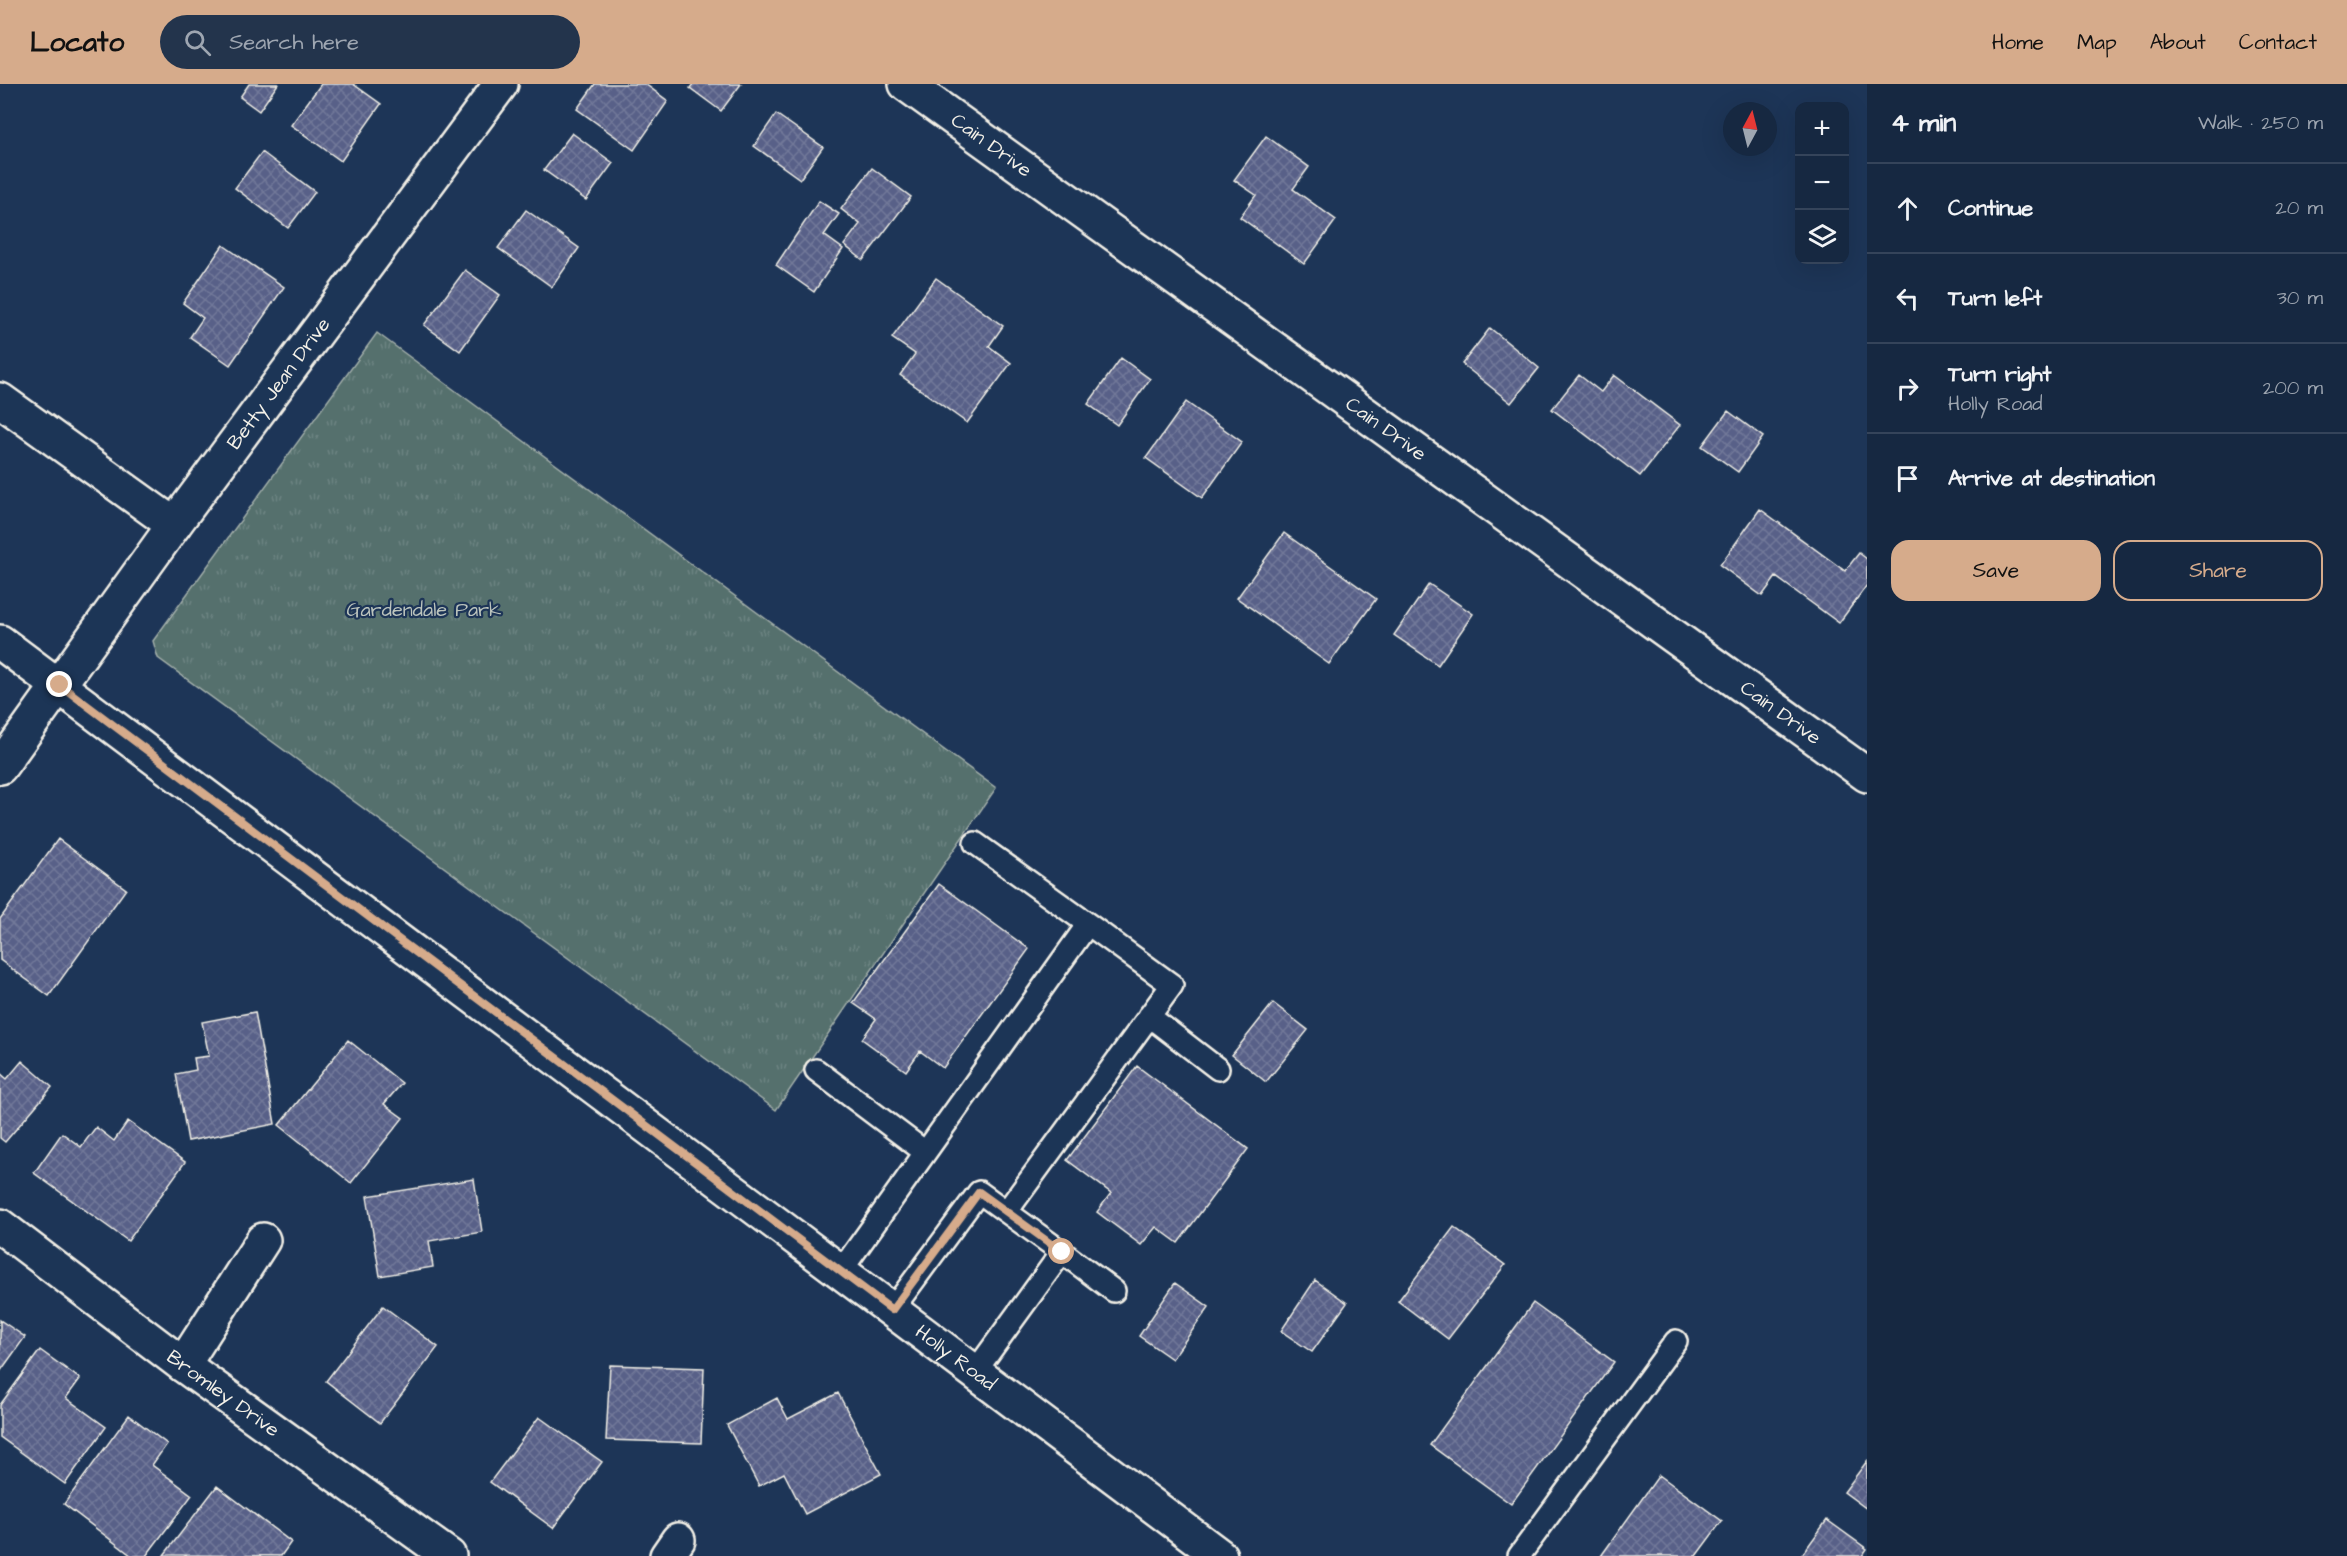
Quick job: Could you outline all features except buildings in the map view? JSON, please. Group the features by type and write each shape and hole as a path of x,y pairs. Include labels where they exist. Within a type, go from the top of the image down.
{"street":[{"name":"Betty Jean Drive","path":"0,767 174,525 501,84"},
{"name":"Cain Drive","path":"906,84 1867,775"},
{"path":"0,400 174,525"},
{"name":"Holly Road","path":"0,642 1220,1556"},
{"name":"Bromley Drive","path":"0,1226 183,1365 449,1556"},
{"path":"183,1365 263,1240"}],"lane":[{"path":"975,843 1172,985 1007,1211"},
{"path":"841,1271 1088,924"},
{"path":"1149,1016 1218,1069"},
{"path":"816,1070 925,1152"},
{"path":"892,1310 979,1192 1114,1290"},
{"path":"975,1372 1062,1252"},
{"path":"1519,1556 1676,1341"}],"green space":[{"name":"Gardendale Park","path":"377,333 996,788 776,1110 158,658 153,641"}],"route":[{"path":"60,685 892,1310 979,1192 1062,1252"}]}
